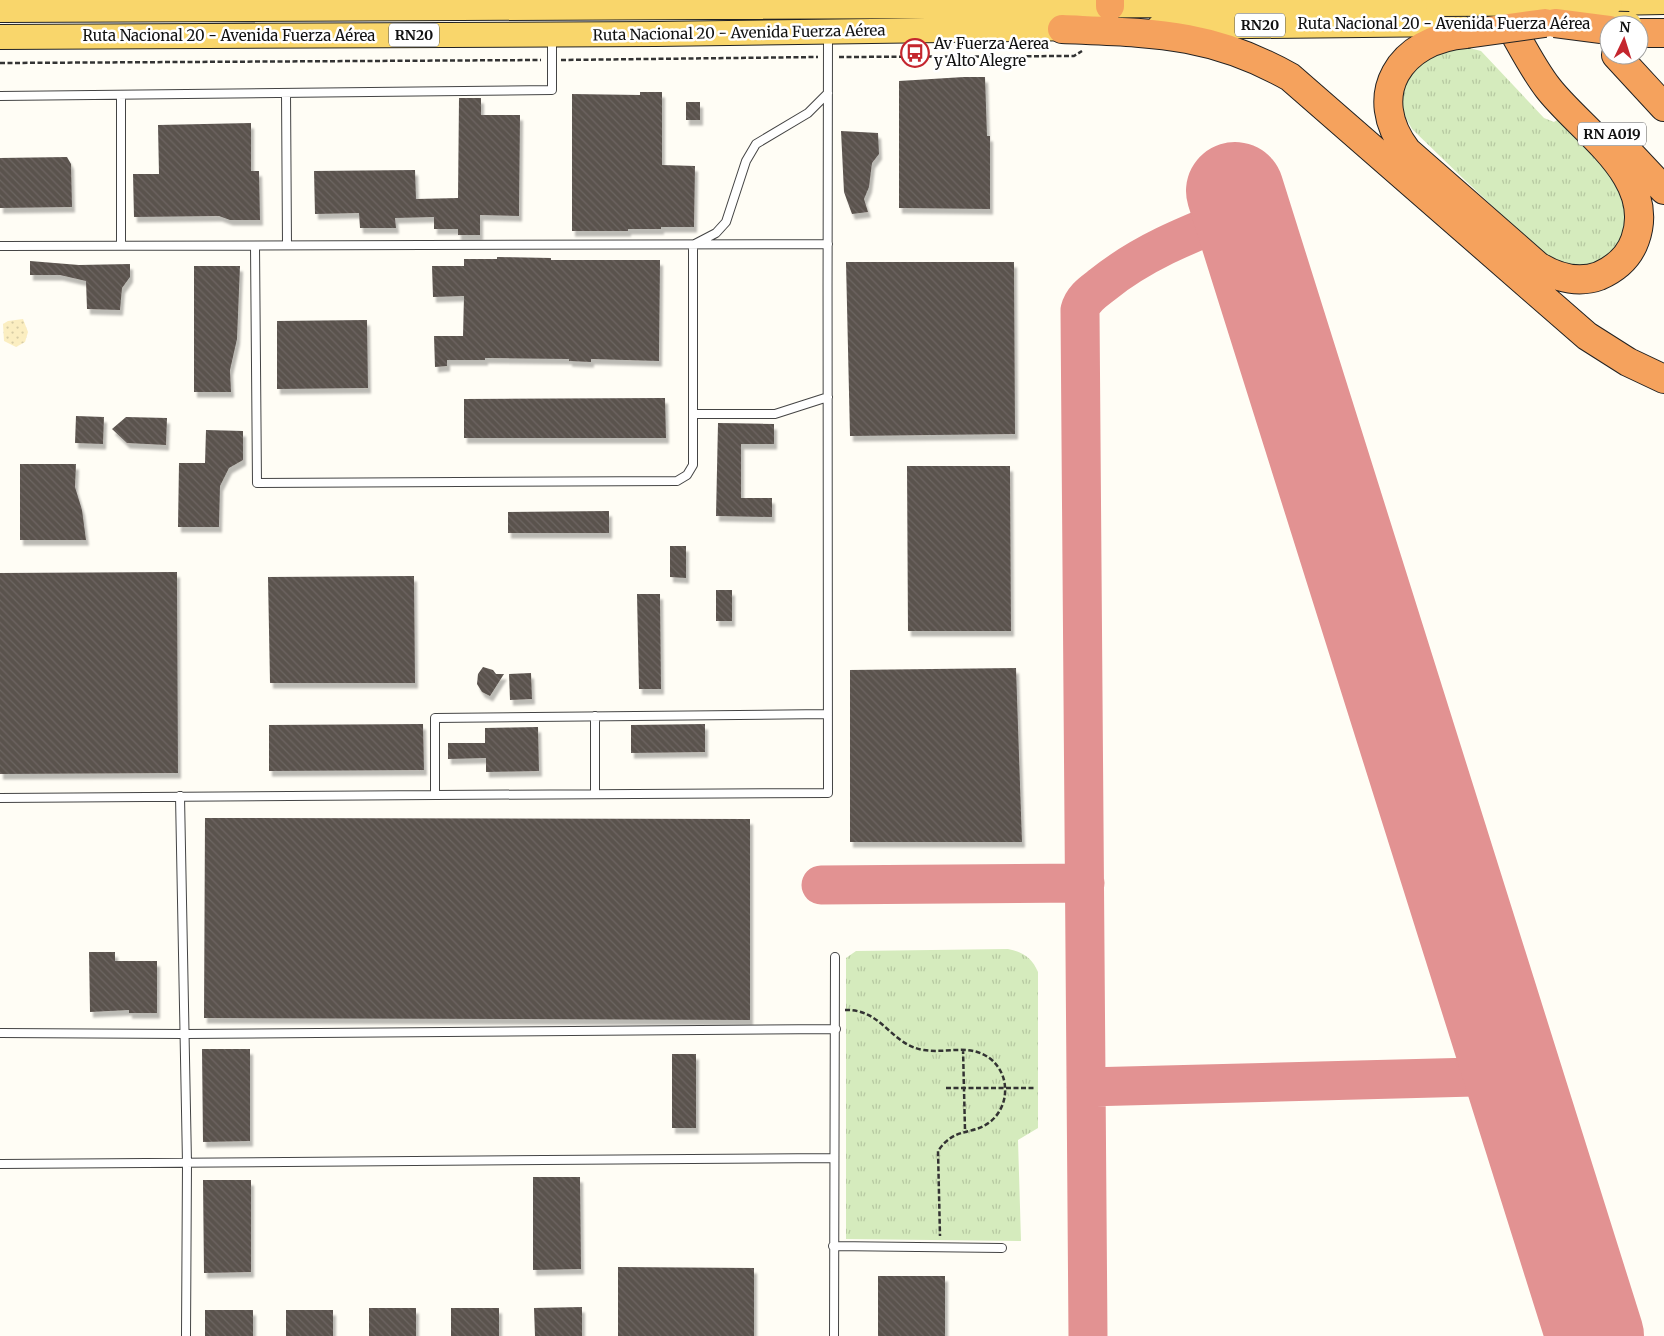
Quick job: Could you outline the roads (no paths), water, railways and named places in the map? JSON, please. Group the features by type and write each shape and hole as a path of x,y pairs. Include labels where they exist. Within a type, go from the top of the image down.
{"highway":[{"path":"1494,7 1548,88 1625,174 1639,203 1641,218 1633,247 1611,270 1596,277 1566,278 1551,274 1538,266 1414,158 1398,139 1391,124 1388,110 1389,94 1400,66 1418,47 1434,39 1462,29 1555,15 1599,18"},
{"name":"RN A019","path":"1494,7 1664,190"},
{"path":"1062,12 1158,34 1203,41 1239,52 1290,77 1581,332 1628,362 1664,379"},
{"path":"1555,15 1599,41"},
{"path":"1649,29 1664,33"},
{"path":"1625,65 1664,107"},
{"path":"1646,65 1664,84"}],"main road":[{"name":"RN20","path":"1625,15 1664,2"},
{"name":"Ruta Nacional 20 - Avenida Fuerza Aérea","path":"0,37 828,32 1062,12 1110,3 1438,4 1599,18"},
{"name":"Ruta Nacional 20 - Avenida Fuerza Aérea","path":"0,10 1062,12 1462,29"},
{"name":"RN20","path":"1649,22 1664,23"}],"lane":[{"path":"0,798 828,793 828,32"},
{"path":"0,96 552,90 552,34"},
{"path":"286,93 287,245"},
{"path":"693,244 716,233 726,222 746,161 756,144 808,113 828,94"},
{"path":"121,95 121,246"},
{"path":"255,246 257,483 677,481 687,474 693,464 693,244"},
{"path":"0,246 828,244"},
{"path":"693,414 775,414 828,397"},
{"path":"435,795 435,718 828,714"},
{"path":"595,716 595,794"},
{"path":"180,796 187,1163 186,1336"},
{"path":"834,1336 835,957"},
{"path":"0,1033 185,1034 836,1028"},
{"path":"0,1164 834,1158"},
{"path":"833,1246 1002,1248"}],"place":[{"name":"Av Fuerza Aerea y Alto Alegre","path":"915,53"}]}
